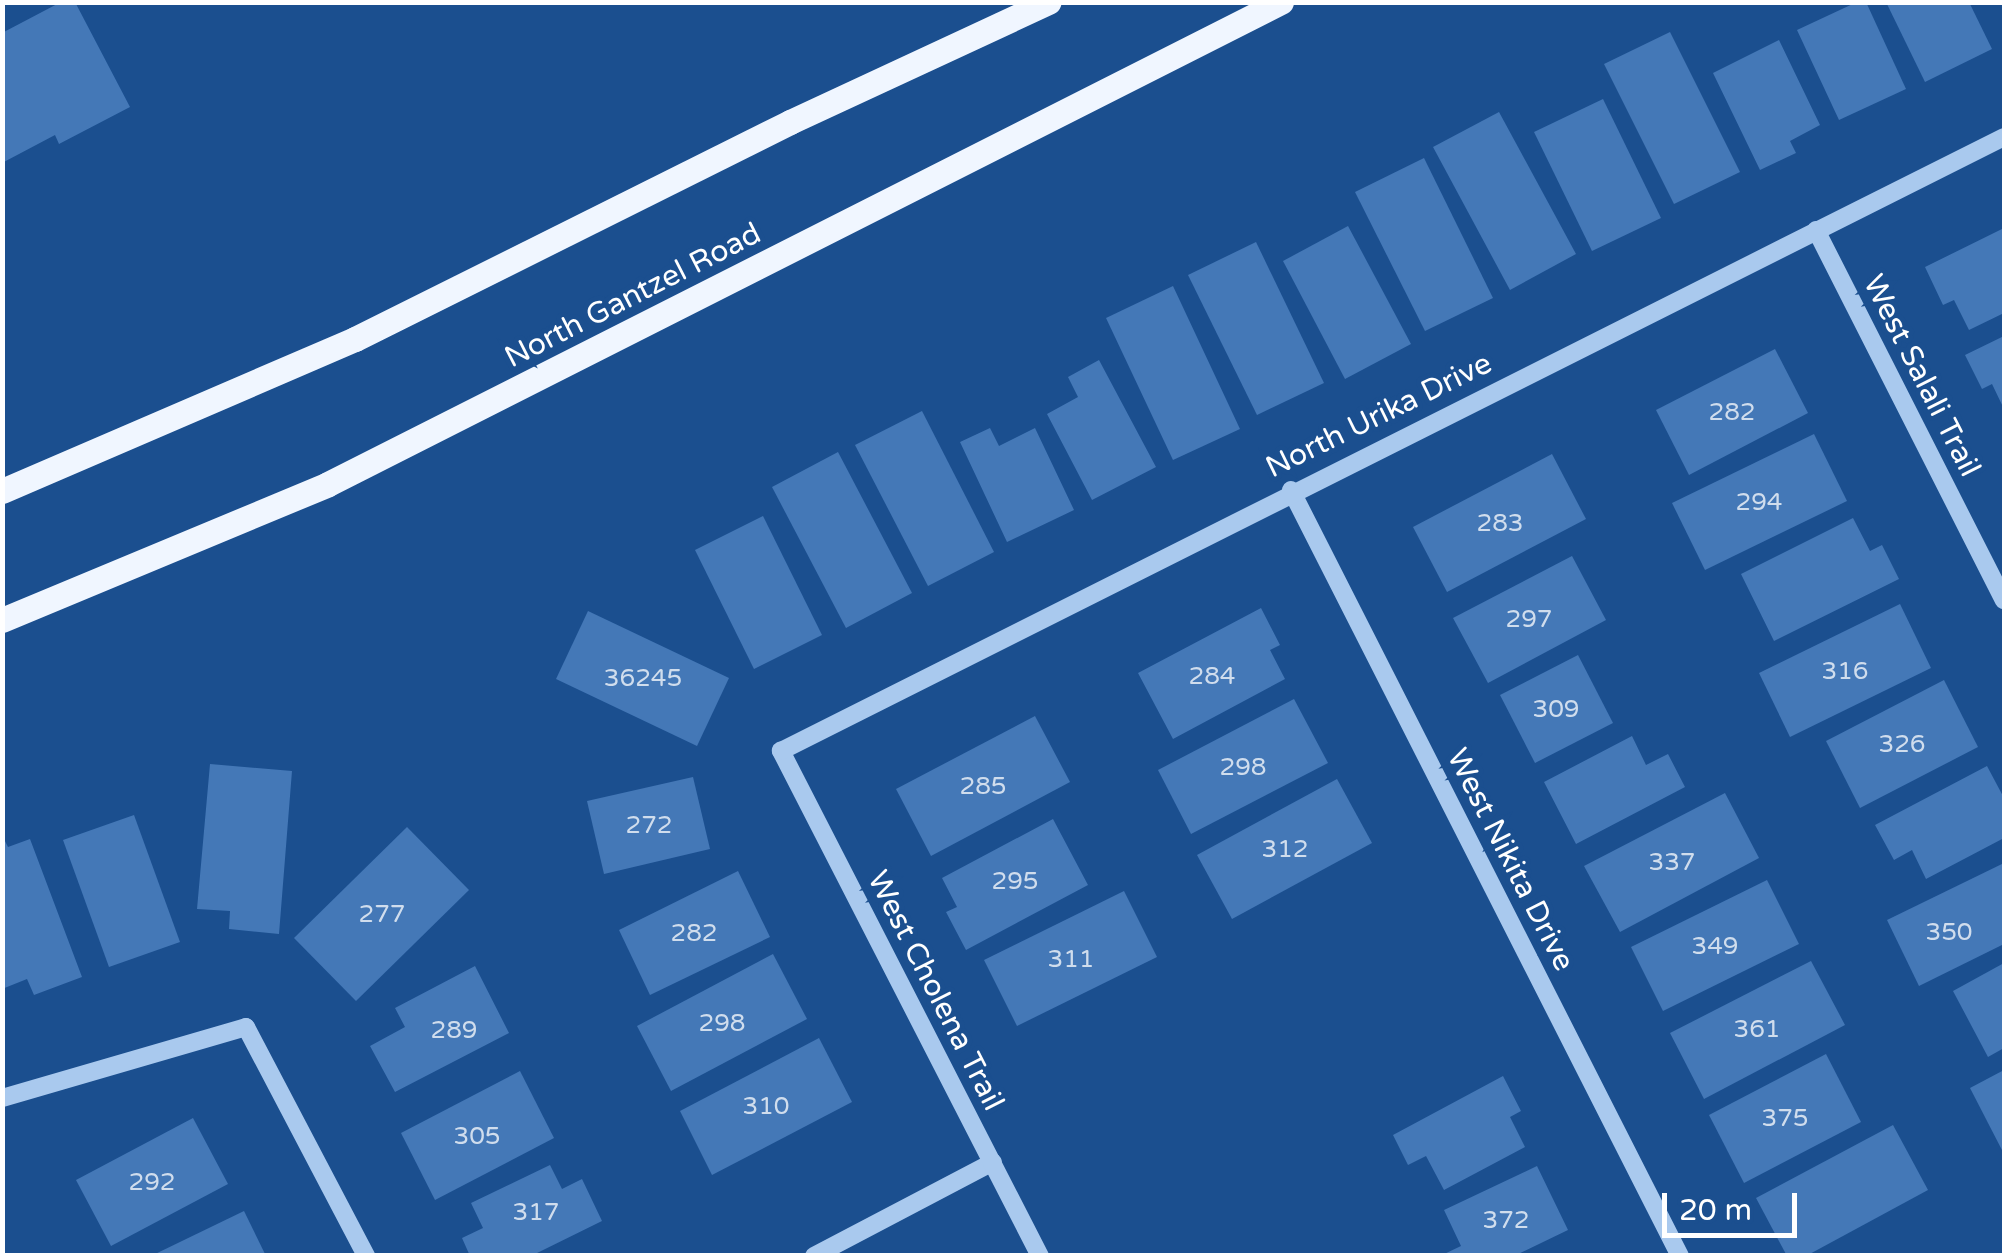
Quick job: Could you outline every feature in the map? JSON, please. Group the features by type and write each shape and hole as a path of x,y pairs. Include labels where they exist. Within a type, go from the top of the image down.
{"main road":[{"path":"2,491 355,340 773,130 1048,2"},
{"name":"North Gantzel Road","path":"2,620 346,476 1281,2"}],"street":[{"name":"North Urika Drive","path":"781,751 1291,490 2004,137"},
{"name":"West Salali Trail","path":"1816,230 2004,600"},
{"name":"West Nikita Drive","path":"1291,490 1680,1256"},
{"name":"West Cholena Trail","path":"781,751 1040,1256"},
{"path":"2,1098 246,1027 366,1256"},
{"path":"814,1256 993,1162"}],"building":[{"path":"61,2 75,2 130,107 59,144 55,135 2,163 2,33"},
{"path":"1857,2 1866,2 1906,89 1839,120 1797,30"},
{"path":"1886,2 1969,2 1992,49 1925,82"},
{"path":"1670,32 1740,172 1674,204 1604,64"},
{"path":"1779,40 1820,125 1790,141 1796,153 1760,170 1713,73"},
{"path":"1603,99 1661,218 1592,251 1534,132"},
{"path":"1499,112 1576,254 1510,290 1433,147"},
{"path":"1424,158 1493,298 1425,331 1355,192"},
{"path":"1348,226 1411,344 1345,379 1283,261"},
{"path":"2004,228 2004,313 1969,330 1954,300 1943,305 1925,267"},
{"path":"1256,242 1324,383 1257,415 1188,275"},
{"path":"1173,286 1240,429 1173,460 1106,318"},
{"path":"2004,336 2004,409 1992,384 1982,389 1965,355"},
{"path":"1775,349 1808,413 1689,475 1656,410"},
{"path":"1099,360 1156,467 1092,500 1047,414 1078,397 1068,377"},
{"path":"922,411 994,552 928,586 855,445"},
{"path":"990,428 999,446 1035,428 1074,510 1007,542 960,442"},
{"path":"1814,434 1847,501 1705,570 1672,503"},
{"path":"838,452 912,593 846,628 772,487"},
{"path":"1552,454 1586,519 1447,592 1413,527"},
{"path":"763,516 822,635 754,669 695,550"},
{"path":"1853,518 1870,551 1882,545 1899,579 1774,641 1741,574"},
{"path":"1572,556 1606,620 1488,683 1453,618"},
{"path":"1900,604 1931,668 1790,737 1759,673"},
{"path":"1261,608 1280,645 1270,650 1285,679 1173,739 1138,673"},
{"path":"588,611 729,678 697,746 556,679"},
{"path":"1578,655 1613,723 1535,763 1500,695"},
{"path":"1944,680 1978,747 1860,808 1826,741"},
{"path":"1294,699 1328,763 1191,834 1158,770"},
{"path":"1035,716 1070,782 931,856 896,789"},
{"path":"1632,736 1646,765 1668,754 1685,787 1576,844 1544,782"},
{"path":"210,764 292,771 279,934 229,929 230,911 197,909"},
{"path":"1987,766 2004,798 2004,838 1926,879 1912,850 1894,860 1875,825"},
{"path":"693,777 710,849 604,874 587,801"},
{"path":"1337,779 1372,843 1232,919 1197,855"},
{"path":"1725,793 1759,858 1620,932 1584,866"},
{"path":"134,815 180,942 109,967 63,840"},
{"path":"1053,819 1088,885 966,950 946,912 957,907 942,878"},
{"path":"407,827 469,890 356,1001 294,938"},
{"path":"2,835 8,847 30,839 82,977 34,995 27,979 2,989"},
{"path":"2004,863 2004,944 1919,986 1887,920"},
{"path":"738,871 770,937 650,995 619,930"},
{"path":"1767,880 1799,944 1663,1011 1631,947"},
{"path":"1124,891 1157,957 1017,1026 984,960"},
{"path":"773,954 807,1019 671,1091 637,1026"},
{"path":"1811,961 1845,1025 1704,1099 1670,1033"},
{"path":"2004,963 2004,1048 1988,1057 1953,991"},
{"path":"475,966 509,1033 395,1092 370,1046 405,1027 395,1008"},
{"path":"819,1038 852,1102 712,1175 680,1111"},
{"path":"1826,1054 1861,1122 1744,1183 1709,1115"},
{"path":"2004,1070 2004,1154 1970,1088"},
{"path":"520,1071 554,1138 435,1200 401,1133"},
{"path":"1503,1076 1521,1111 1510,1117 1525,1147 1444,1190 1426,1156 1408,1165 1393,1135"},
{"path":"193,1118 228,1184 111,1246 76,1180"},
{"path":"1893,1125 1928,1190 1806,1256 1787,1256 1756,1198"},
{"path":"550,1165 562,1189 582,1179 602,1221 531,1256 470,1256 462,1238 483,1228 471,1203"},
{"path":"1537,1166 1568,1230 1514,1256 1440,1256 1461,1246 1444,1210"},
{"path":"244,1211 266,1256 151,1256"}]}
